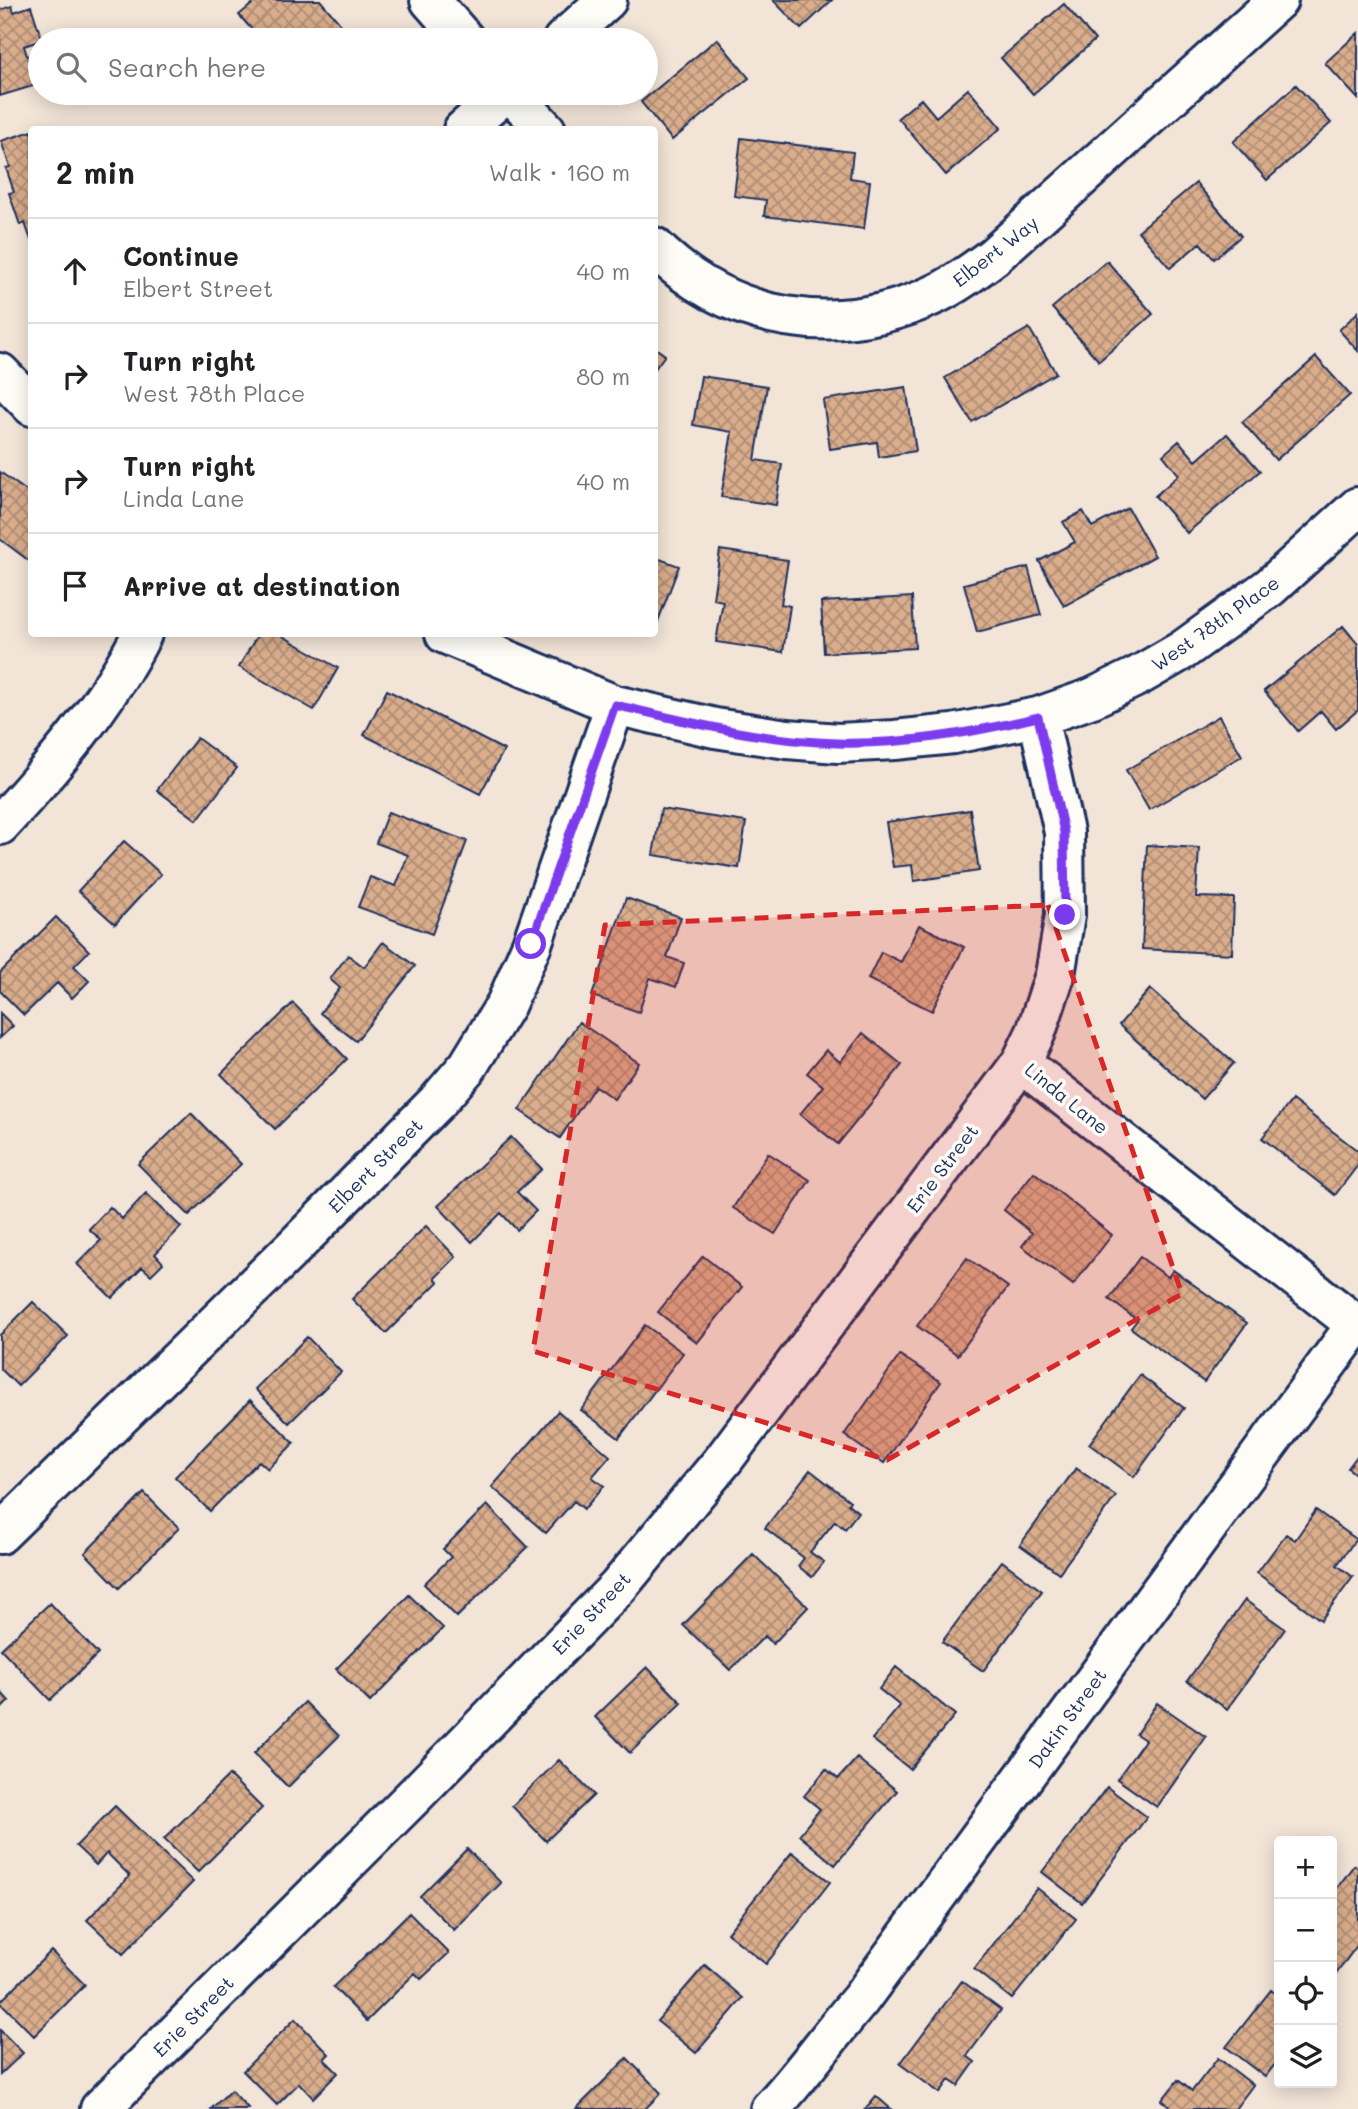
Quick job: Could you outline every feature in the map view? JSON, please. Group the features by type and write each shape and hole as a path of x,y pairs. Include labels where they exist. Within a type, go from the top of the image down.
{"street":[{"path":"430,0 454,28"},
{"path":"576,28 607,0"},
{"name":"Elbert Way","path":"658,251 698,283 729,299 796,318 834,321 905,307 960,281 994,256 1278,0"},
{"path":"468,126 491,105"},
{"path":"522,105 542,126"},
{"path":"0,373 28,402"},
{"name":"West 78th Place","path":"452,637 615,705 715,728 787,739 838,743 953,734 1038,717 1092,698 1138,676 1183,650 1270,587 1358,506"},
{"path":"0,825 49,771 112,685 140,637"},
{"name":"Elbert Street","path":"0,1534 295,1245 437,1102 468,1066 506,1004 527,956 615,705"},
{"name":"Linda Lane","path":"1038,717 1064,832 1065,915 1055,975 1036,1032 1020,1063 1357,1325"},
{"name":"Erie Street","path":"100,2109 406,1804 618,1587 724,1460 1020,1063"},
{"name":"Dakin Street","path":"770,2109 868,1989 1357,1325"}],"highlighted area":[{"path":"1048,905 1182,1294 887,1460 533,1351 605,925"}],"building":[{"path":"257,0 320,0 344,28 250,28 239,15"},
{"path":"773,0 832,0 801,29"},
{"path":"1064,4 1095,40 1033,94 1001,58"},
{"path":"12,6 14,12 31,6 38,28 28,28 28,45 24,46 28,59 28,87 0,96 0,10"},
{"path":"1358,33 1358,99 1325,63"},
{"path":"717,39 749,78 672,140 643,105 658,105 658,88"},
{"path":"1296,85 1331,123 1267,180 1233,142"},
{"path":"968,89 1001,128 946,175 898,118 921,99 936,117"},
{"path":"28,132 28,232 25,223 20,225 9,193 14,192 6,168 10,167 1,141"},
{"path":"741,138 853,152 850,178 870,181 864,229 764,216 766,200 734,196"},
{"path":"1196,183 1241,236 1214,259 1200,243 1170,268 1138,231"},
{"path":"1107,261 1153,314 1099,361 1052,308"},
{"path":"1358,312 1358,351 1339,330"},
{"path":"1029,328 1056,373 972,422 945,378"},
{"path":"658,350 665,355 658,365"},
{"path":"1316,357 1350,395 1276,460 1242,422"},
{"path":"701,376 767,386 755,460 782,464 776,505 721,497 732,432 693,425"},
{"path":"906,387 916,451 879,457 877,442 830,449 823,400"},
{"path":"1227,434 1260,471 1187,533 1155,496 1179,475 1163,455 1179,441 1196,461"},
{"path":"0,472 28,492 28,560 0,539"},
{"path":"1128,508 1155,556 1064,606 1039,561 1075,542 1063,522 1083,511 1092,527"},
{"path":"720,550 788,560 781,604 790,606 783,652 716,642 723,601 713,599"},
{"path":"658,558 679,566 658,621"},
{"path":"1028,567 1041,615 977,632 964,584"},
{"path":"912,597 915,648 824,653 821,602"},
{"path":"1343,626 1358,644 1358,710 1336,729 1321,711 1298,731 1264,691"},
{"path":"256,637 284,637 338,668 314,710 239,667"},
{"path":"387,690 504,750 480,794 364,735"},
{"path":"1219,716 1242,756 1149,810 1126,770"},
{"path":"197,738 237,768 197,820 157,790"},
{"path":"661,809 746,822 739,868 653,855"},
{"path":"970,810 979,871 914,881 912,865 893,867 886,822"},
{"path":"388,812 467,841 432,934 358,907 370,877 396,886 408,855 376,843"},
{"path":"124,841 161,874 115,924 78,891"},
{"path":"1147,845 1199,848 1196,897 1234,898 1232,954 1142,949"},
{"path":"626,898 681,917 667,957 684,963 676,987 650,978 639,1012 592,996"},
{"path":"56,917 89,951 74,966 89,981 72,998 57,983 24,1015 0,991 0,973"},
{"path":"919,925 964,947 932,1011 868,979 881,952 901,962"},
{"path":"383,942 415,966 356,1041 320,1013 340,988 330,979 348,955 364,967"},
{"path":"1150,989 1234,1063 1202,1099 1119,1025"},
{"path":"293,1003 347,1059 275,1129 221,1074"},
{"path":"0,1013 13,1026 0,1038"},
{"path":"579,1022 639,1063 614,1099 595,1086 560,1138 519,1110"},
{"path":"863,1033 902,1065 838,1144 800,1114 823,1086 807,1073 826,1050 840,1062"},
{"path":"1292,1100 1358,1151 1358,1165 1335,1195 1262,1138"},
{"path":"191,1113 241,1164 189,1215 138,1164"},
{"path":"511,1137 542,1169 517,1192 536,1211 517,1230 501,1213 472,1242 438,1206"},
{"path":"768,1153 810,1180 775,1234 733,1208"},
{"path":"1034,1172 1112,1235 1073,1285 1022,1246 1032,1233 1004,1210"},
{"path":"146,1193 181,1227 155,1254 163,1263 151,1275 142,1267 112,1298 77,1264 101,1240 89,1229 110,1207 122,1219"},
{"path":"426,1226 456,1257 435,1278 438,1282 386,1333 352,1299"},
{"path":"703,1256 742,1287 697,1343 658,1312"},
{"path":"1140,1257 1168,1277 1173,1270 1247,1323 1204,1382 1131,1328 1137,1320 1109,1299"},
{"path":"967,1258 1008,1287 958,1355 917,1326"},
{"path":"33,1302 68,1336 18,1386 0,1368 0,1335"},
{"path":"645,1325 683,1353 619,1438 581,1410"},
{"path":"307,1337 341,1372 289,1423 255,1389"},
{"path":"900,1355 941,1382 884,1463 844,1435"},
{"path":"1140,1375 1184,1408 1134,1477 1089,1444"},
{"path":"250,1400 294,1443 268,1469 259,1461 210,1511 175,1477"},
{"path":"558,1411 610,1456 592,1477 604,1486 584,1509 574,1501 546,1533 492,1487"},
{"path":"1358,1455 1358,1476 1348,1468"},
{"path":"1076,1468 1116,1496 1059,1573 1020,1545"},
{"path":"810,1470 850,1501 848,1504 858,1512 845,1529 835,1521 810,1552 824,1562 812,1577 798,1566 804,1558 765,1528"},
{"path":"144,1493 179,1528 119,1588 85,1553"},
{"path":"487,1505 528,1547 457,1617 424,1584 451,1557 443,1549"},
{"path":"1316,1510 1356,1539 1337,1565 1353,1577 1321,1620 1257,1573 1286,1534 1295,1540"},
{"path":"753,1554 808,1607 773,1644 765,1636 730,1670 683,1625"},
{"path":"1002,1561 1042,1591 983,1671 942,1642"},
{"path":"409,1595 443,1628 370,1702 336,1669"},
{"path":"1245,1600 1285,1629 1227,1709 1187,1681"},
{"path":"50,1603 98,1654 50,1700 1,1649"},
{"path":"647,1667 682,1703 630,1753 595,1717"},
{"path":"896,1667 955,1715 910,1769 872,1739 900,1706 879,1689"},
{"path":"0,1691 9,1701 0,1710"},
{"path":"305,1702 339,1736 288,1787 254,1753"},
{"path":"1157,1703 1206,1737 1157,1807 1117,1779 1145,1740 1136,1734"},
{"path":"857,1758 897,1791 835,1865 799,1835 820,1809 804,1796 826,1769 838,1779"},
{"path":"559,1760 594,1795 546,1841 512,1806"},
{"path":"229,1775 262,1808 198,1872 164,1839"},
{"path":"1107,1787 1147,1817 1082,1903 1042,1872"},
{"path":"115,1806 193,1882 123,1954 87,1920 130,1876 107,1853 96,1865 76,1846"},
{"path":"467,1849 501,1883 454,1930 420,1896"},
{"path":"792,1852 830,1882 766,1964 727,1933"},
{"path":"1354,1865 1358,1868 1358,1944 1337,1973 1337,1899 1337,1888"},
{"path":"1037,1888 1076,1919 1012,1999 974,1969"},
{"path":"409,1913 449,1953 421,1979 415,1973 367,2021 333,1987"},
{"path":"51,1951 85,1985 34,2036 0,2002"},
{"path":"705,1965 743,1998 696,2053 657,2021"},
{"path":"962,1981 1001,2010 967,2056 975,2062 958,2086 949,2080 940,2093 900,2064"},
{"path":"1271,1990 1274,1992 1274,2065 1265,2077 1226,2047"},
{"path":"295,2019 329,2054 324,2059 338,2073 313,2098 299,2083 277,2105 243,2071"},
{"path":"0,2030 23,2053 0,2075"},
{"path":"627,2058 661,2093 645,2109 576,2109"},
{"path":"1218,2058 1253,2085 1235,2109 1173,2109 1162,2100 1178,2080 1192,2091"},
{"path":"231,2090 249,2109 211,2109"},
{"path":"876,2096 891,2109 865,2109"}],"route":[{"path":"531,944 615,705 715,728 787,739 838,743 953,734 1038,717 1064,832 1065,915"}]}
